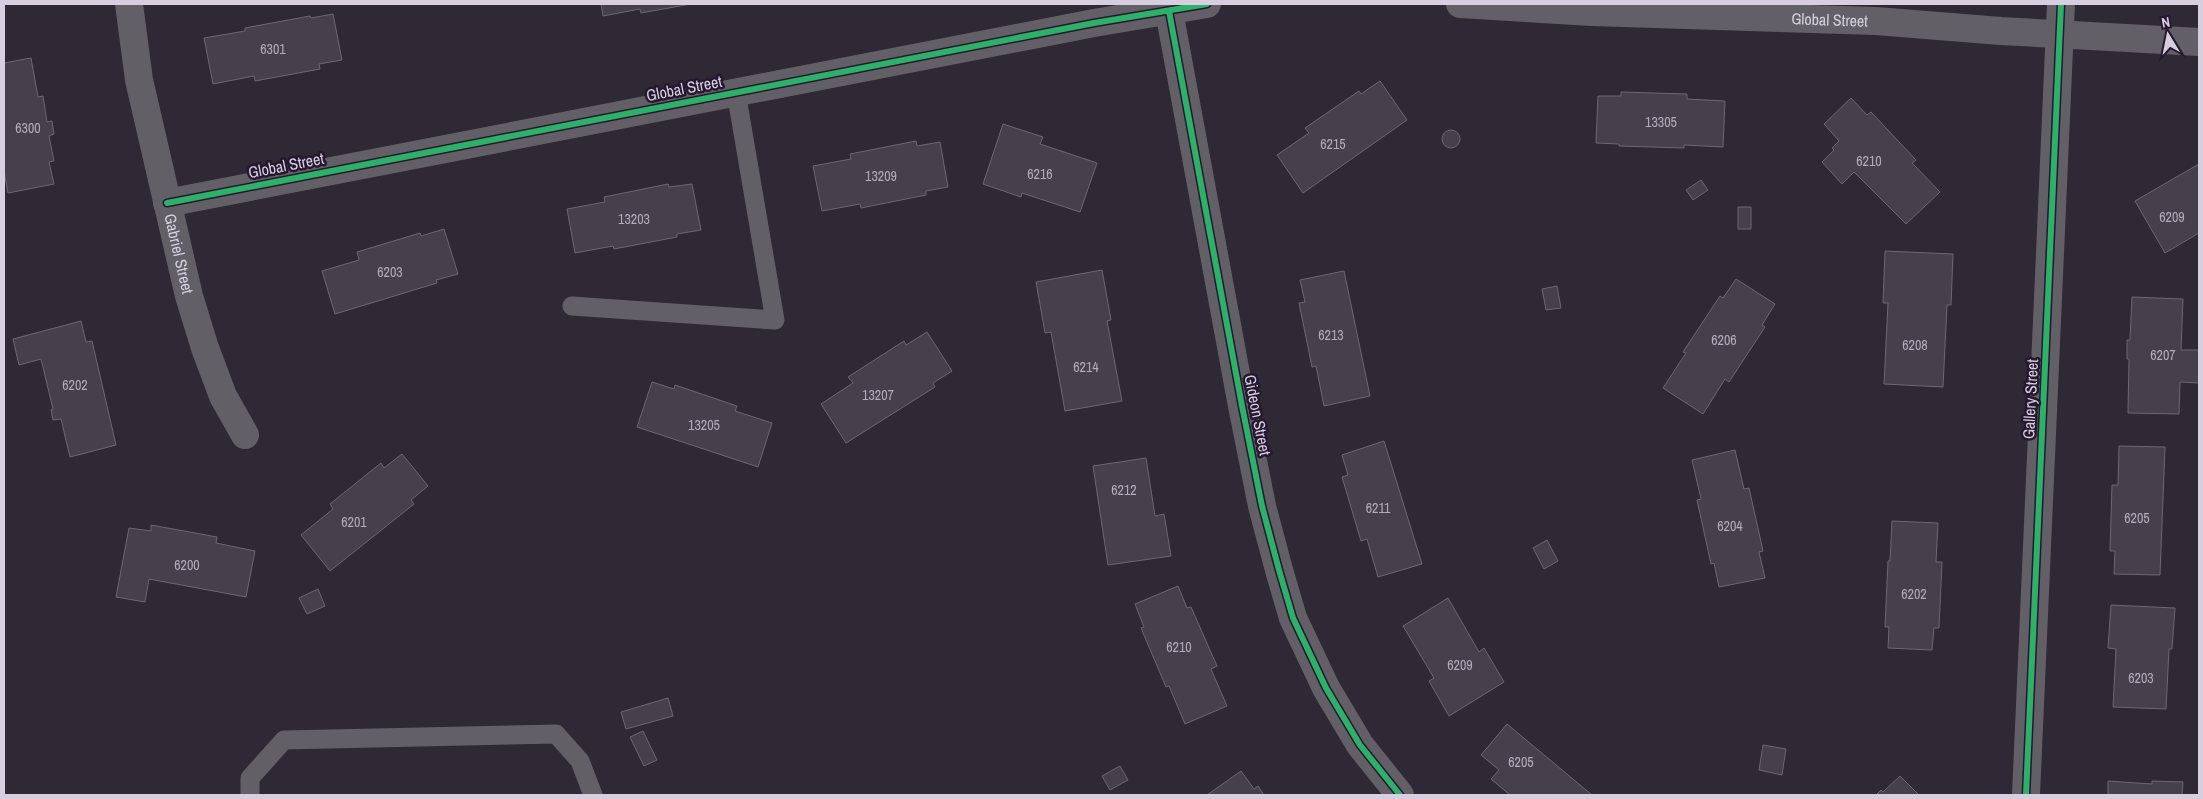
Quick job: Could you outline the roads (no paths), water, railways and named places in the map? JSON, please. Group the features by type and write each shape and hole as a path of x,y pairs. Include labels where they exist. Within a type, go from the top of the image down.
{"street":[{"name":"Gabriel Street","path":"129,4 139,80 189,296 205,348 223,396 245,435"},
{"name":"Global Street","path":"167,203 736,92 1207,4"},
{"name":"Global Street","path":"1460,4 1592,12 1876,21 2001,31 2199,42"},
{"name":"Gallery Street","path":"2026,795 2061,4"},
{"name":"Gideon Street","path":"1169,11 1244,415 1262,506 1278,570 1293,618 1326,688 1360,745 1400,795"}],"lane":[{"path":"572,306 775,320 736,92"},
{"path":"250,795 250,778 284,740 556,734 580,760 593,795"}]}
